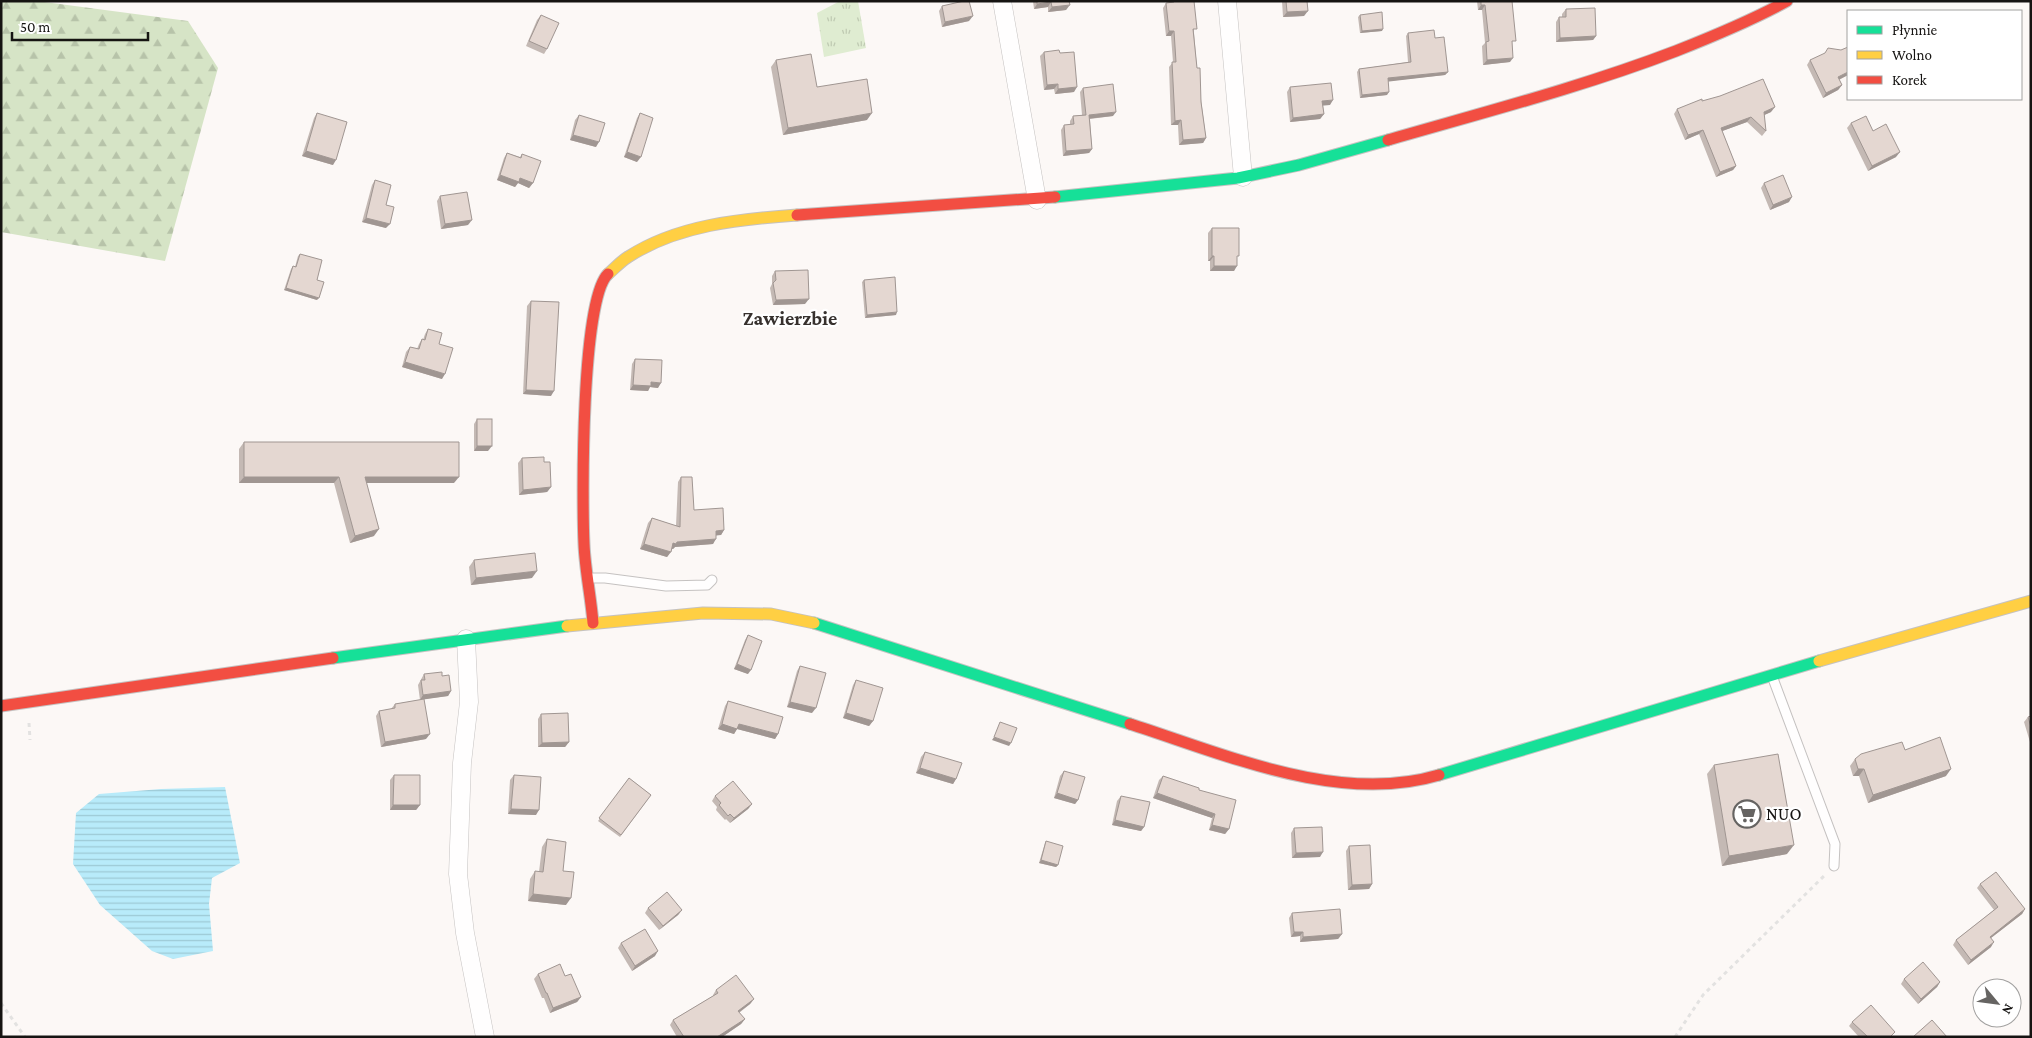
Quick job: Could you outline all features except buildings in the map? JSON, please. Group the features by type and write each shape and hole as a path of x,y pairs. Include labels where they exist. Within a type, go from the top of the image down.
{"street":[{"path":"1002,1 1037,200"},
{"path":"1228,1 1243,177"},
{"path":"593,623 584,541 584,505 587,383 594,308 600,284 622,261 649,244 680,233 751,218 1037,200 1243,177 1541,98 1655,59 1731,29 1787,1"},
{"path":"1,716 28,707 466,639 593,623 703,613 771,614 820,625 1278,770 1327,781 1380,784 1431,777 1772,675 2031,601"},
{"path":"466,639 469,702 462,763 458,874 465,933 485,1037"},
{"path":"1,695 28,707"},
{"path":"1,706 28,707"}],"lane":[{"path":"587,578 605,578 666,586 707,585 712,580"},
{"path":"1772,675 1835,844 1834,866"}],"path":[{"path":"28,707 30,740"},
{"path":"1675,1037 1703,995 1834,866"},
{"path":"1,1003 25,1037"}],"green space":[{"path":"1,1 37,1 188,21 218,68 165,261 1,232"},
{"path":"840,1 858,1 866,48 824,57 817,13"}],"water":[{"path":"225,787 240,863 212,878 209,904 213,951 173,959 152,951 100,905 73,864 76,813 99,794 161,789"}],"traffic: fast":[{"path":"1055,197 1238,178 1299,165 1388,140"},
{"path":"814,623 1130,724"},
{"path":"333,658 567,626"},
{"path":"1439,775 1819,661"}],"traffic: slow":[{"path":"608,274 625,259 647,246 688,231 710,225 797,215"},
{"path":"1819,661 2031,601"},
{"path":"567,626 703,613 771,614 814,623"}],"traffic: jam":[{"path":"1388,140 1641,64 1732,28 1787,1"},
{"path":"797,215 1055,197"},
{"path":"593,623 584,544 585,402 593,321 599,291 608,274"},
{"path":"1,706 333,658"},
{"path":"1130,724 1243,761 1282,772 1322,780 1362,784 1401,783 1439,775"}],"place":[{"name":"NUO","path":"1747,814"}],"district":[{"name":"Zawierzbie","path":"790,318"}]}
